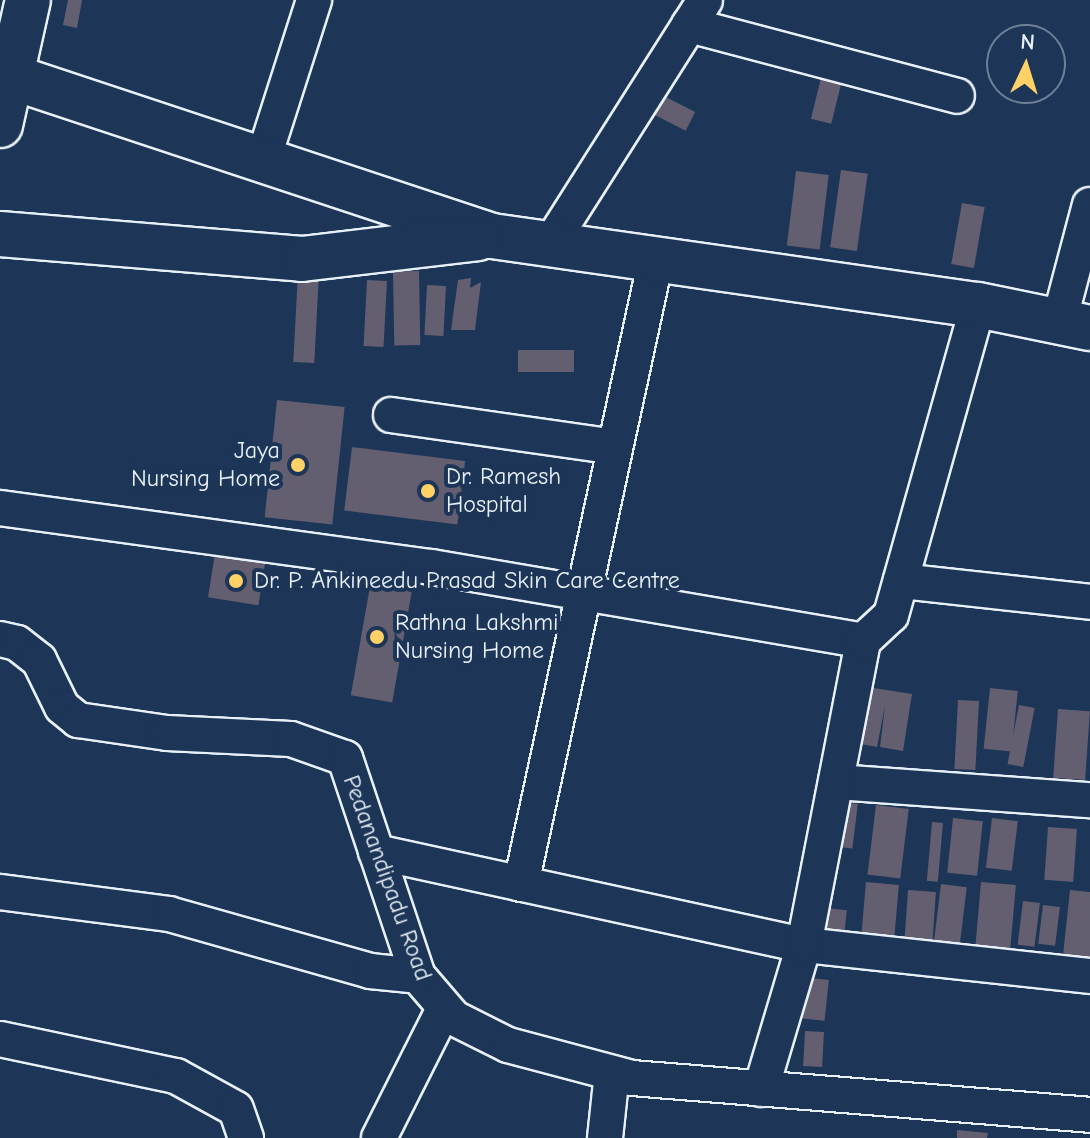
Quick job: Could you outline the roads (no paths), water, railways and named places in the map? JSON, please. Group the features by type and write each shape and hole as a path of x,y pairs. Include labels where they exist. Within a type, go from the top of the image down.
{"main road":[{"path":"0,125 5,75 28,0"},
{"path":"5,75 492,236 978,305 1074,325"},
{"path":"0,234 302,259 492,236"}],"street":[{"path":"263,160 314,0"},
{"path":"549,246 697,12 957,96"},
{"path":"1074,325 1090,205"},
{"path":"521,884 656,259"},
{"path":"761,1089 804,945 863,641 891,615 978,305"},
{"path":"391,415 615,447"},
{"path":"0,508 432,567 863,641"},
{"path":"901,581 1090,602"},
{"name":"Pedanandipadu Road","path":"0,639 17,643 39,660 62,707 78,720 167,733 291,739 345,758 418,976 444,1009 508,1045 612,1073 761,1089 1090,1115"},
{"path":"836,782 1090,800"},
{"path":"376,852 804,945 1090,976"},
{"path":"0,892 169,914 370,971 418,976"},
{"path":"379,1138 444,1009"},
{"path":"0,1039 176,1076 236,1109 246,1138"},
{"path":"605,1138 612,1073"}],"place":[{"name":"Jaya Nursing Home","path":"298,465"},
{"name":"Dr. Ramesh Hospital","path":"428,491"},
{"name":"Dr. P. Ankineedu Prasad Skin Care Centre","path":"236,581"},
{"name":"Rathna Lakshmi Nursing Home","path":"377,637"}]}
